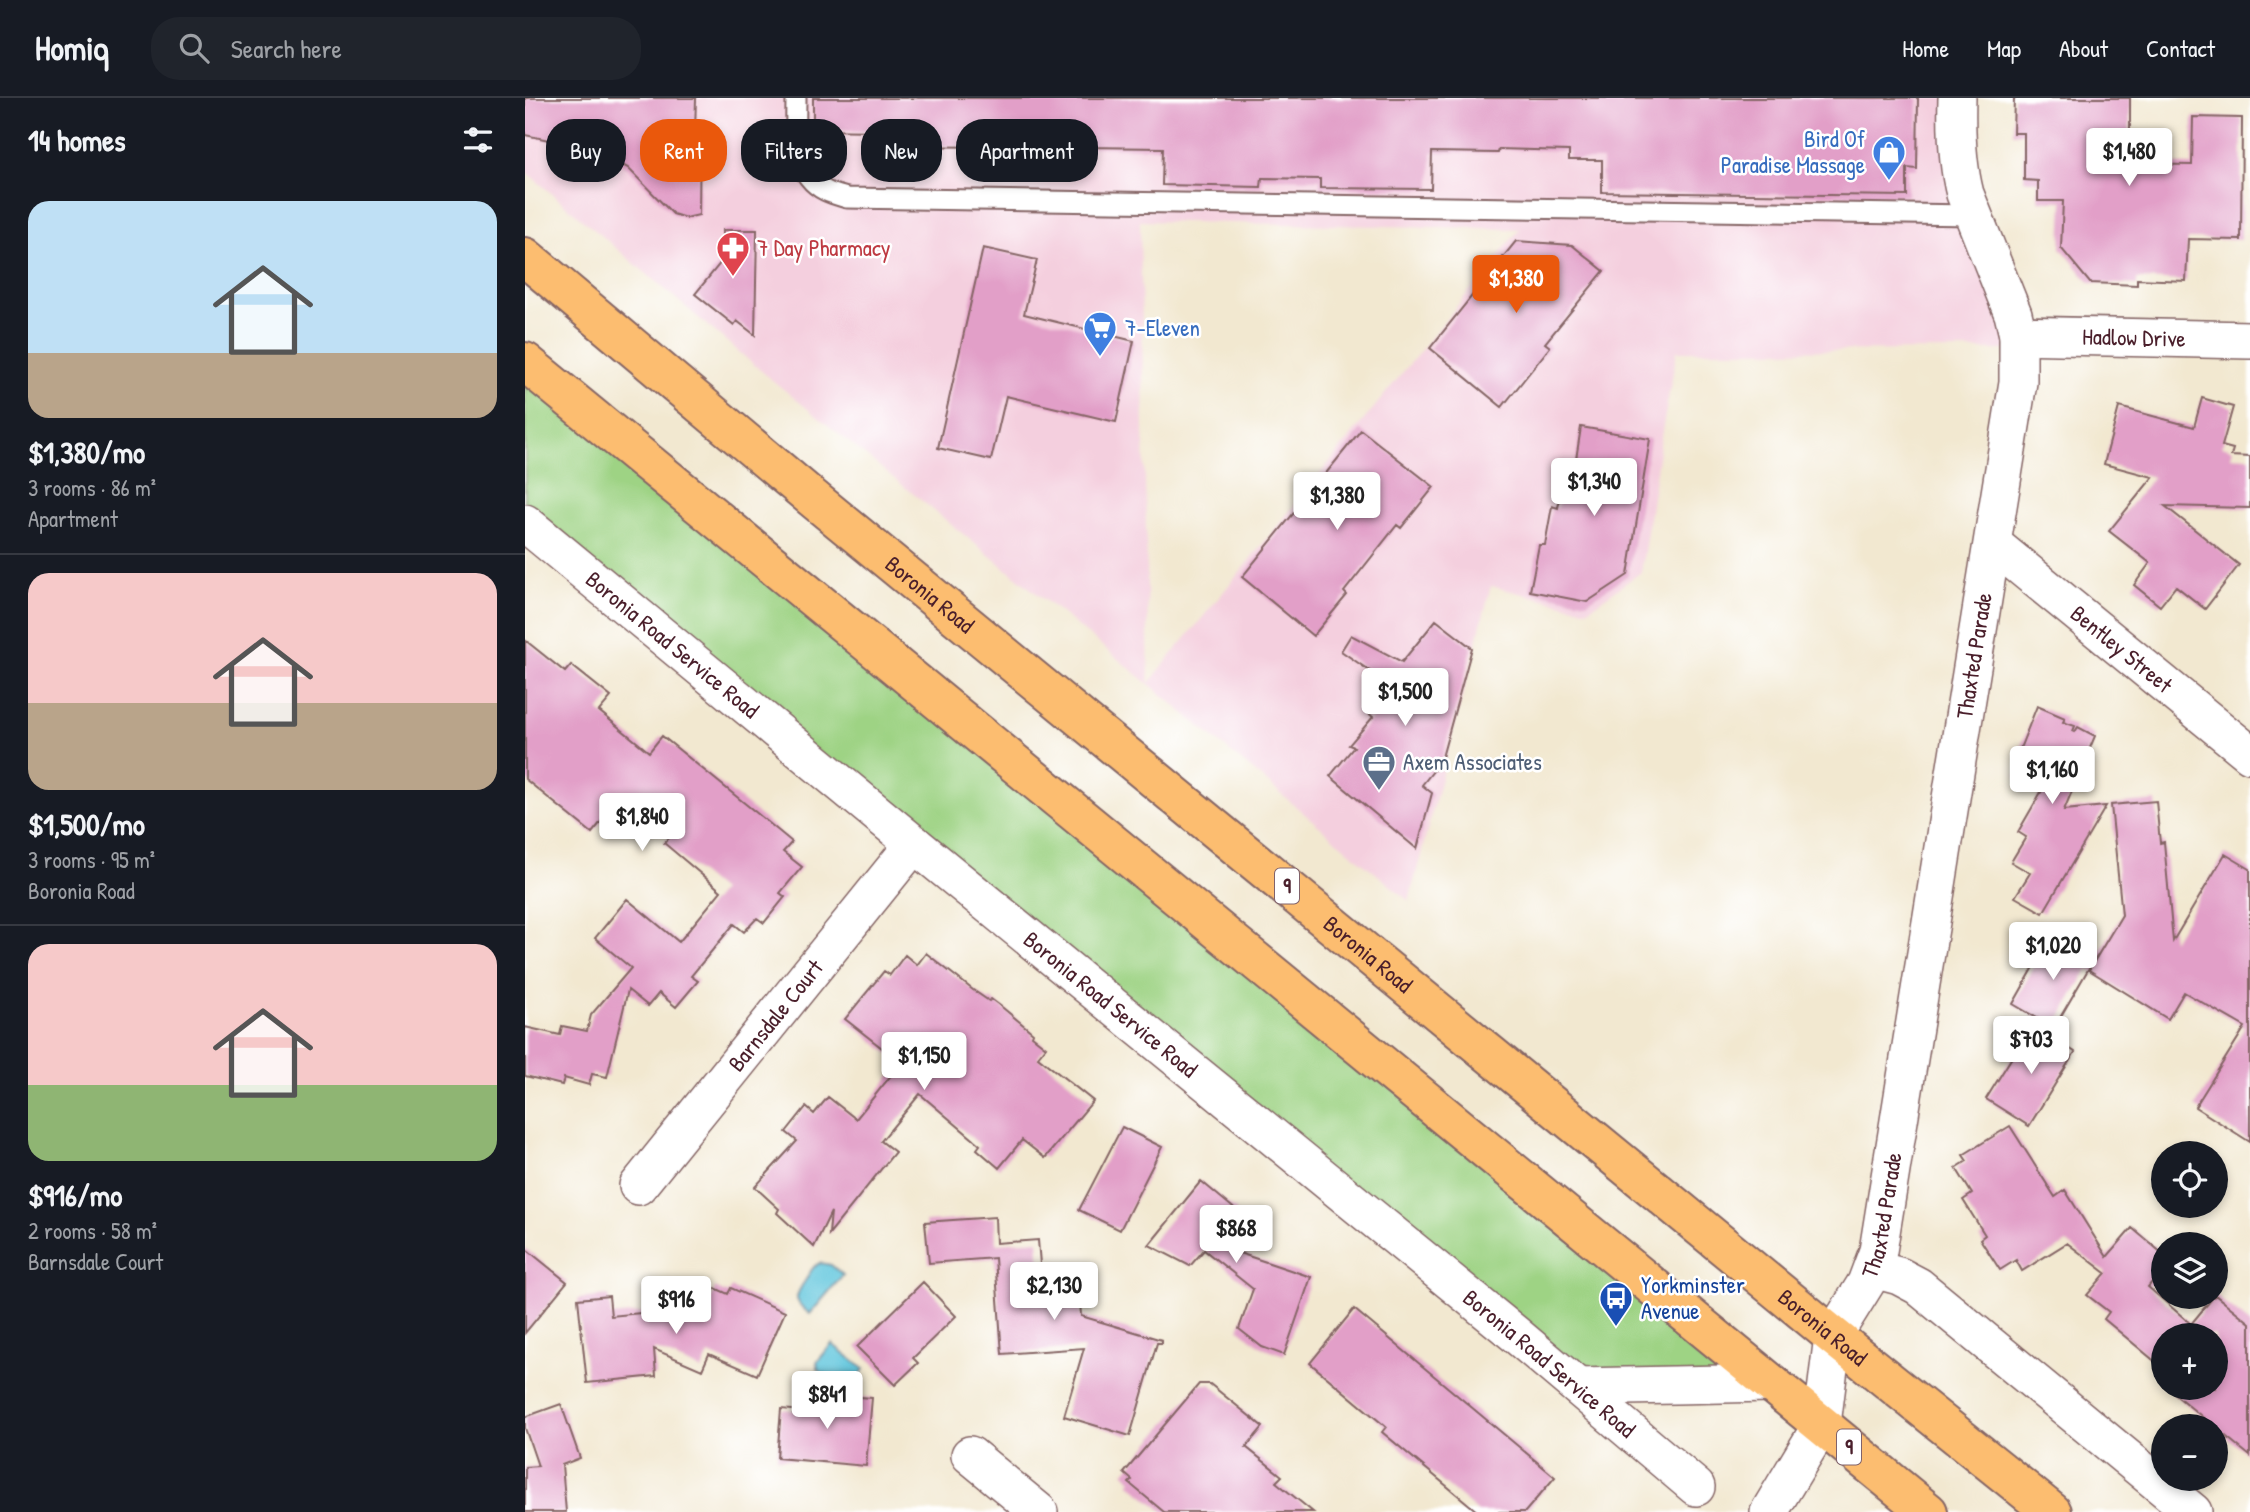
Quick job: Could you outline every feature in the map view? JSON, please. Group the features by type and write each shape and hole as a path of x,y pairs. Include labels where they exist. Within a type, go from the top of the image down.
{"main road":[{"name":"Boronia Road","path":"525,257 816,501 1833,1336 2052,1512"},
{"name":"9","path":"525,362 1928,1512"}],"street":[{"name":"Thaxted Parade","path":"1833,1336 1873,1269 1880,1238 2018,382 2018,335 2008,299 1961,179 1957,98"},
{"name":"Hadlow Drive","path":"2018,335 2250,340"},
{"name":"Boronia Road Service Road","path":"525,523 1578,1387 1696,1487"},
{"name":"Bentley Street","path":"1993,544 2250,754"},
{"name":"Barnsdale Court","path":"638,1186 914,844"},
{"path":"1873,1269 1899,1276 1918,1286 2193,1512"},
{"path":"1769,1512 1822,1424 1833,1336"},
{"path":"1578,1387 1771,1383"},
{"path":"970,1455 1039,1512"}],"lane":[{"path":"796,98 795,141 807,176 825,191 847,198 1973,215"}],"shaded area":[{"path":"525,98 1957,98 2019,350 1677,351 1641,572 1587,610 1491,586 1409,901 1149,684 772,380 525,171","holes":["1140,221 1520,229 1149,683"]}],"green space":[{"path":"525,362 1771,1383 1578,1387 525,523"}],"water":[{"path":"820,1263 831,1265 843,1275 810,1314 798,1302 797,1295 812,1269"},
{"path":"832,1344 864,1369 850,1390 840,1379 818,1369 817,1362"}],"building":[{"path":"525,98 696,98 695,119 640,119 640,180 626,167 626,119 546,119 546,139 525,135"},
{"path":"813,98 1918,98 1917,169 1907,168 1907,196 1602,192 1602,160 1569,160 1569,151 1499,149 1498,153 1432,152 1431,189 1320,188 1320,179 1262,178 1261,187 1162,185 1163,148 1098,147 1098,119 956,119 956,147 942,147 942,119 861,119 861,131 847,131 847,119 813,119"},
{"path":"2014,98 2130,98 2130,164 2192,165 2193,117 2242,118 2241,240 2188,239 2186,281 2137,279 2137,285 2090,283 2061,248 2063,201 2038,201 2038,181 2024,180 2024,133 2013,133"},
{"path":"642,182 699,182 699,215 686,218 673,214"},
{"name":"7 Day Pharmacy","path":"723,230 757,230 755,335 737,321 734,325 695,294 722,261"},
{"path":"1516,241 1572,245 1604,271 1545,343 1550,347 1502,407 1430,348"},
{"name":"7-Eleven","path":"983,248 1037,260 1024,314 1134,341 1116,422 1006,396 991,460 938,448"},
{"path":"2202,398 2233,407 2222,446 2233,449 2231,456 2250,457 2250,508 2165,506 2239,565 2205,609 2176,586 2160,606 2134,585 2150,563 2109,531 2153,477 2104,464 2119,407 2194,427"},
{"path":"1581,427 1650,439 1628,575 1587,602 1530,591 1539,545 1545,545 1552,506 1558,508 1566,465 1575,466"},
{"path":"1361,430 1434,487 1401,528 1397,525 1344,592 1347,595 1313,636 1242,577"},
{"path":"1436,620 1472,648 1441,761 1422,785 1432,793 1417,849 1330,776 1354,747 1349,745 1373,717 1367,712 1390,685 1341,651 1351,635 1402,662"},
{"path":"525,640 565,672 571,665 611,697 599,711 649,752 662,736 769,823 792,842 783,852 802,867 780,893 785,897 764,923 757,918 744,932 734,924 691,976 698,981 676,1007 659,993 648,1006 628,990 607,1077 592,1074 589,1085 564,1078 562,1085 525,1076 525,1027 560,1035 562,1026 587,1031 591,1015 631,968 595,938 627,899 679,942 721,891 664,843 672,835 623,795 592,833 525,779"},
{"path":"2037,706 2065,718 2063,722 2075,726 2073,731 2078,727 2095,736 2064,810 2106,806 2043,913 2015,897 2030,873 2011,862 2026,837 2018,832 2044,787 2016,776 2026,753 2019,751"},
{"path":"2156,801 2160,843 2164,842 2173,941 2225,854 2250,869 2250,1142 2195,1107 2245,1027 2184,992 2168,1019 2089,970 2122,915 2111,805"},
{"path":"2051,937 2093,961 2054,1028 2013,1004"},
{"path":"926,953 1033,1033 1032,1036 1046,1047 1038,1057 1093,1101 1045,1158 1022,1140 999,1168 977,1149 980,1145 920,1094 881,1141 895,1152 829,1234 831,1212 814,1247 777,1213 779,1209 755,1187 797,1141 786,1132 806,1107 814,1114 828,1097 856,1119 901,1063 845,1019 884,971 890,975 905,955 917,965"},
{"path":"2032,1025 2075,1052 2029,1126 1986,1099"},
{"path":"2010,1126 2055,1197 2065,1190 2107,1257 2132,1228 2151,1244 2151,1283 2148,1287 2151,1290 2151,1309 2174,1309 2190,1323 2151,1323 2151,1358 2104,1319 2109,1312 2087,1295 2106,1273 2067,1243 2022,1271 2016,1260 2000,1270 1980,1239 1985,1235 1963,1200 1972,1194 1956,1168 1967,1161 1963,1155"},
{"path":"1122,1127 1162,1147 1120,1230 1079,1210"},
{"path":"1201,1181 1237,1211 1233,1215 1251,1229 1233,1251 1311,1277 1284,1355 1262,1347 1239,1329 1253,1289 1204,1250 1190,1266 1149,1245"},
{"path":"995,1217 996,1243 1038,1240 1041,1276 1078,1273 1081,1316 1162,1340 1162,1343 1157,1343 1130,1436 1064,1416 1084,1348 1002,1354 995,1258 929,1263 925,1222"},
{"path":"525,1248 567,1282 525,1333"},
{"path":"923,1282 956,1316 913,1358 918,1363 895,1385 857,1347"},
{"path":"715,1288 728,1294 731,1288 785,1312 757,1375 709,1354 702,1370 654,1349 656,1376 587,1383 578,1299 609,1296 611,1316 692,1308 694,1302 706,1308"},
{"path":"2228,1305 2250,1323 2250,1456 2228,1438 2228,1414 2199,1414 2182,1400 2228,1400 2228,1323 2192,1323 2203,1309 2228,1309"},
{"path":"1354,1309 1555,1477 1525,1512 1478,1512 1382,1432 1386,1427 1310,1363"},
{"path":"1199,1384 1210,1384 1263,1427 1246,1447 1282,1476 1276,1482 1313,1512 1164,1512 1129,1483 1132,1480 1124,1473"},
{"path":"817,1394 872,1398 866,1466 777,1458 781,1409 816,1412"},
{"path":"561,1404 580,1458 562,1465 566,1512 525,1512 525,1467 538,1466 525,1428 525,1417"}],"place":[{"name":"Bird Of Paradise Massage","path":"1889,182"},
{"name":"7 Day Pharmacy","path":"733,278"},
{"name":"7-Eleven","path":"1100,358"},
{"name":"Axem Associates","path":"1379,792"},
{"name":"Yorkminster Avenue","path":"1616,1328"}]}
